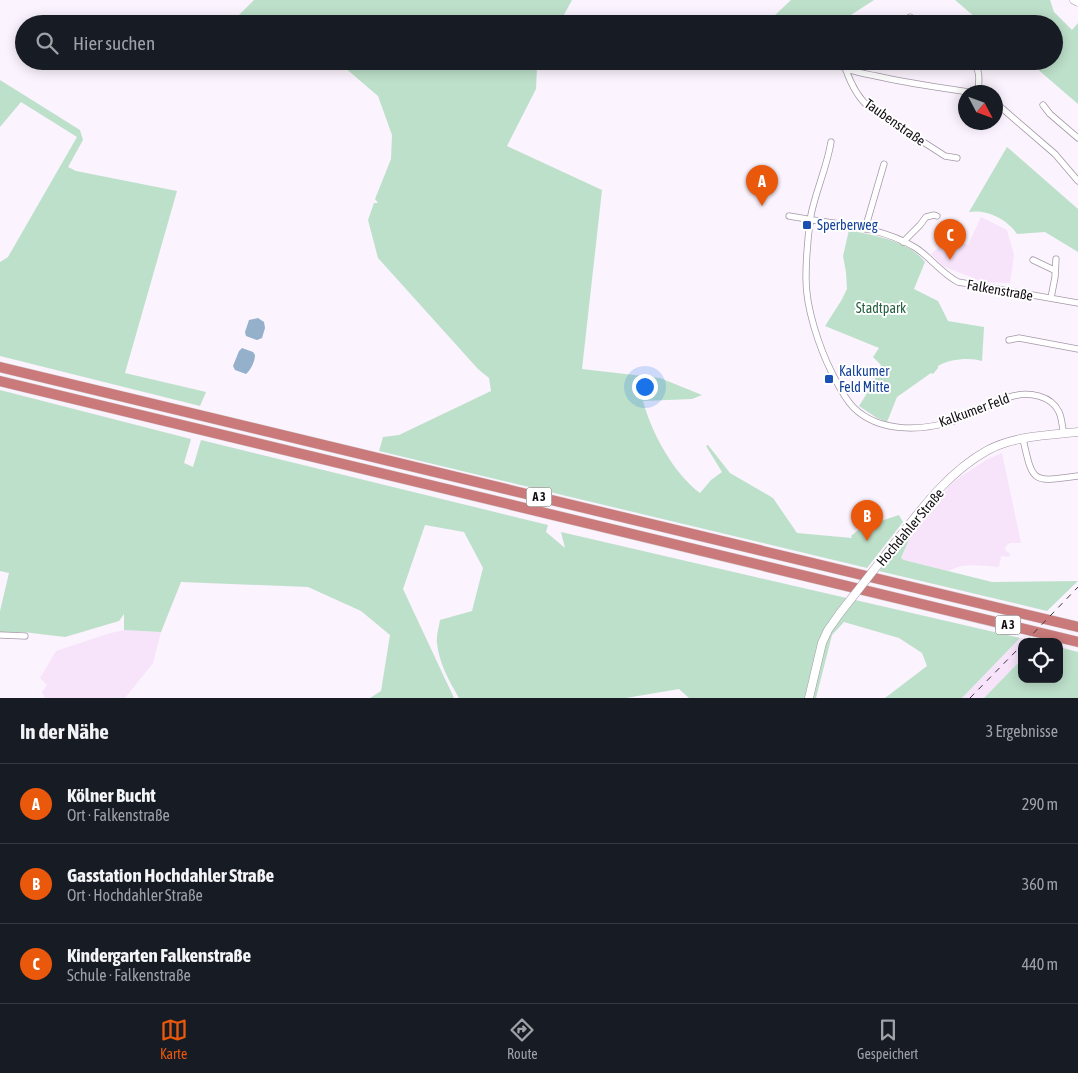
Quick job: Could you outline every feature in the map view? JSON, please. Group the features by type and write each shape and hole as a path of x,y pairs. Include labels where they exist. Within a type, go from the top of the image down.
{"highway":[{"name":"A 3","path":"0,367 1078,627"},
{"name":"A 3","path":"0,381 1078,642"}],"main road":[{"path":"1074,0 1078,2"},
{"name":"Hochdahler Straße","path":"809,698 822,643 829,628 916,516 961,468 989,450 1023,438 1078,432"}],"street":[{"path":"846,70 902,82 958,90"},
{"name":"Taubenstraße","path":"846,70 854,90 869,107 946,156 957,158"},
{"path":"978,70 978,85"},
{"path":"1043,105 1050,114 1078,138"},
{"path":"1003,109 1055,154 1078,181"},
{"path":"811,220 831,142"},
{"path":"865,229 884,164"},
{"name":"Falkenstraße","path":"789,216 865,229 904,242 918,249 947,276 958,282 1078,303"},
{"path":"904,242 926,217 937,216"},
{"name":"Kalkumer Feld","path":"811,220 807,250 806,282 812,314 825,358 838,385 854,408 866,418 887,426 923,428 954,421 1015,395 1035,395 1050,400 1056,406 1060,413 1064,434"},
{"name":"Falkenstraße","path":"1051,298 1056,259"},
{"path":"1033,260 1054,270"},
{"path":"1009,340 1019,338 1078,349"},
{"path":"1023,438 1029,468 1033,475 1042,479 1078,476"},
{"path":"0,635 25,636"}],"shaded area":[{"path":"981,217 1007,230 1014,255 1010,283 983,282 943,266 931,254 950,238 968,245"},
{"path":"1002,453 1021,543 1010,543 1007,545 1005,548 1010,553 1009,557 1001,556 999,567 961,566 948,571 901,559 915,526 953,482 986,460"},
{"path":"124,630 161,632 153,663 125,698 45,698 42,692 47,685 40,678 56,651"},
{"path":"1018,640 1018,663 984,698 962,698"}],"green space":[{"path":"254,0 572,0 564,15 239,15"},
{"path":"791,0 874,0 851,15 775,15"},
{"path":"955,0 1050,0 1057,15 972,15"},
{"path":"1063,21 1072,30 1078,23 1078,104 1038,70 1063,70"},
{"path":"348,70 537,70 536,89 507,146 602,190 582,369 660,378 702,395 692,399 643,401 652,426 665,452 681,475 700,493 711,480 722,472 706,446 708,445 730,473 773,498 797,533 852,538 851,536 862,527 899,515 903,522 867,568 379,451 383,437 399,435 491,391 489,378 478,369 378,258 368,220 374,203 378,203 375,199 391,159 392,135 378,96"},
{"path":"0,80 80,130 83,140 68,167 76,171 177,191 125,373 206,392 200,406 0,356 0,262 8,257 77,137 21,102 0,127"},
{"path":"1007,147 1078,209 1078,252 1045,232 1017,234 1008,224 996,216 983,212 969,212"},
{"name":"Stadtpark","path":"849,230 890,240 910,249 925,262 914,289 938,301 948,321 984,327 982,361 960,359 938,366 933,374 931,373 897,397 887,422 859,406 871,387 881,365 873,357 879,348 825,326 847,289 843,256"},
{"path":"0,390 191,439 184,463 193,467 201,440 548,525 546,532 565,548 561,532 1020,638 962,698 885,698 927,666 922,653 899,638 844,622 832,635 816,698 689,698 679,689 626,698 459,698 440,658 437,637 440,620 472,611 483,568 464,532 425,525 403,589 454,698 370,698 381,691 390,635 361,611 308,587 181,582 161,632 124,630 124,614 119,621 65,637 23,632 0,632 0,611 9,573 0,571"},
{"path":"915,526 901,558 904,560 992,582 1078,581 1047,611 879,571"},
{"path":"1063,648 1078,652 1078,698 984,698 1018,663 1018,683 1063,683"}],"water":[{"path":"258,318 264,322 265,328 262,338 257,340 246,336 245,332 249,320"},
{"path":"242,348 253,352 255,355 250,370 246,374 235,370 233,366"}],"railway":[{"path":"1029,638 1078,587"},
{"path":"970,698 1018,649"}],"place":[{"name":"Kölner Bucht","path":"762,206"},
{"name":"Sperberweg","path":"807,225"},
{"name":"Kindergarten Falkenstraße","path":"950,260"},
{"name":"Kalkumer Feld Mitte","path":"829,379"},
{"name":"Gasstation Hochdahler Straße","path":"867,541"}]}
